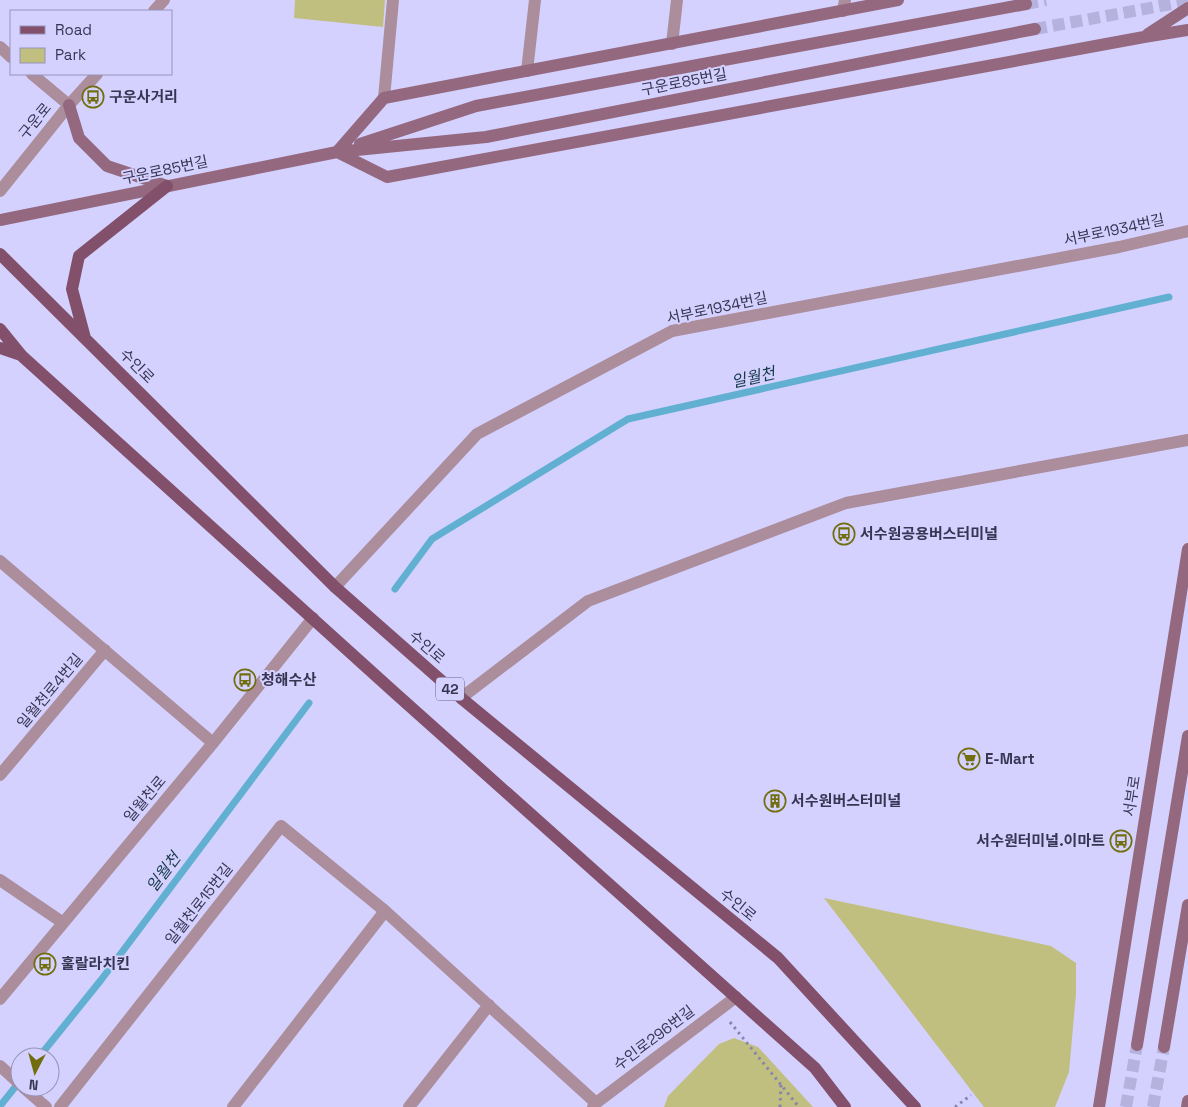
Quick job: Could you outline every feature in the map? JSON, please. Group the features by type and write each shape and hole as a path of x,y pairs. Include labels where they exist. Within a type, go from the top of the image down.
{"main road":[{"path":"85,338 72,289 79,256 167,186"},
{"name":"수인로","path":"0,254 335,587 461,698 778,958 915,1107"},
{"path":"0,329 22,356 815,1068 844,1107"},
{"path":"0,348 22,356"}],"street":[{"path":"155,10 164,0"},
{"path":"393,0 384,98 337,152 387,177 1188,30"},
{"path":"527,72 536,0"},
{"path":"672,44 677,0"},
{"path":"384,98 672,44 844,6 898,0"},
{"name":"구운로85번길","path":"337,152 476,106 1026,4"},
{"path":"1144,37 1188,8"},
{"name":"구운로85번길","path":"0,220 337,152 486,137 1035,29"},
{"path":"0,47 10,55"},
{"path":"33,75 69,105 80,138 107,166 167,186"},
{"name":"구운로","path":"0,191 69,105 96,75"},
{"name":"서부로1934번길","path":"335,587 478,434 672,331 1119,247 1188,231"},
{"path":"461,698 588,602 846,503 1188,440"},
{"name":"서부로","path":"1099,1107 1188,549"},
{"name":"일월천로4번길","path":"0,561 213,743"},
{"name":"일월천로","path":"0,999 62,922 213,743 313,618"},
{"name":"일월천로4번길","path":"0,775 105,650"},
{"path":"1137,1045 1188,736"},
{"name":"일월천로15번길","path":"60,1107 281,826 385,911 595,1105"},
{"path":"0,880 62,922"},
{"path":"1164,1048 1188,904"},
{"path":"233,1107 385,911"},
{"name":"수인로296번길","path":"595,1105 736,997"},
{"path":"409,1107 489,1006"},
{"path":"0,1066 10,1076"},
{"path":"34,1097 46,1107"},
{"path":"1187,1107 1188,1101"}],"path":[{"path":"720,1010 799,1107"},
{"path":"780,1107 781,1085"},
{"path":"955,1107 970,1095"}],"green space":[{"path":"295,0 385,0 383,27 294,18"},
{"path":"824,898 1051,946 1076,963 1076,994 1069,1072 1055,1107 984,1107"},
{"path":"734,1038 758,1047 813,1107 664,1107 668,1096 719,1044"}],"waterway":[{"name":"일월천","path":"395,589 432,539 628,419 1169,297"},
{"name":"일월천","path":"47,1047 101,980 309,703"},
{"name":"일월천","path":"0,1106 10,1094"}],"tunnel":[{"path":"1026,4 1046,0"},
{"path":"1035,29 1188,1"},
{"path":"1126,1107 1137,1045"},
{"path":"1153,1107 1164,1047"}],"place":[{"name":"구운사거리","path":"93,97"},
{"name":"서수원공용버스터미널","path":"844,534"},
{"name":"청해수산","path":"245,680"},
{"name":"E-Mart","path":"969,759"},
{"name":"서수원버스터미널","path":"775,801"},
{"name":"서수원터미널.이마트","path":"1121,841"},
{"name":"훌랄라치킨","path":"45,964"}]}
